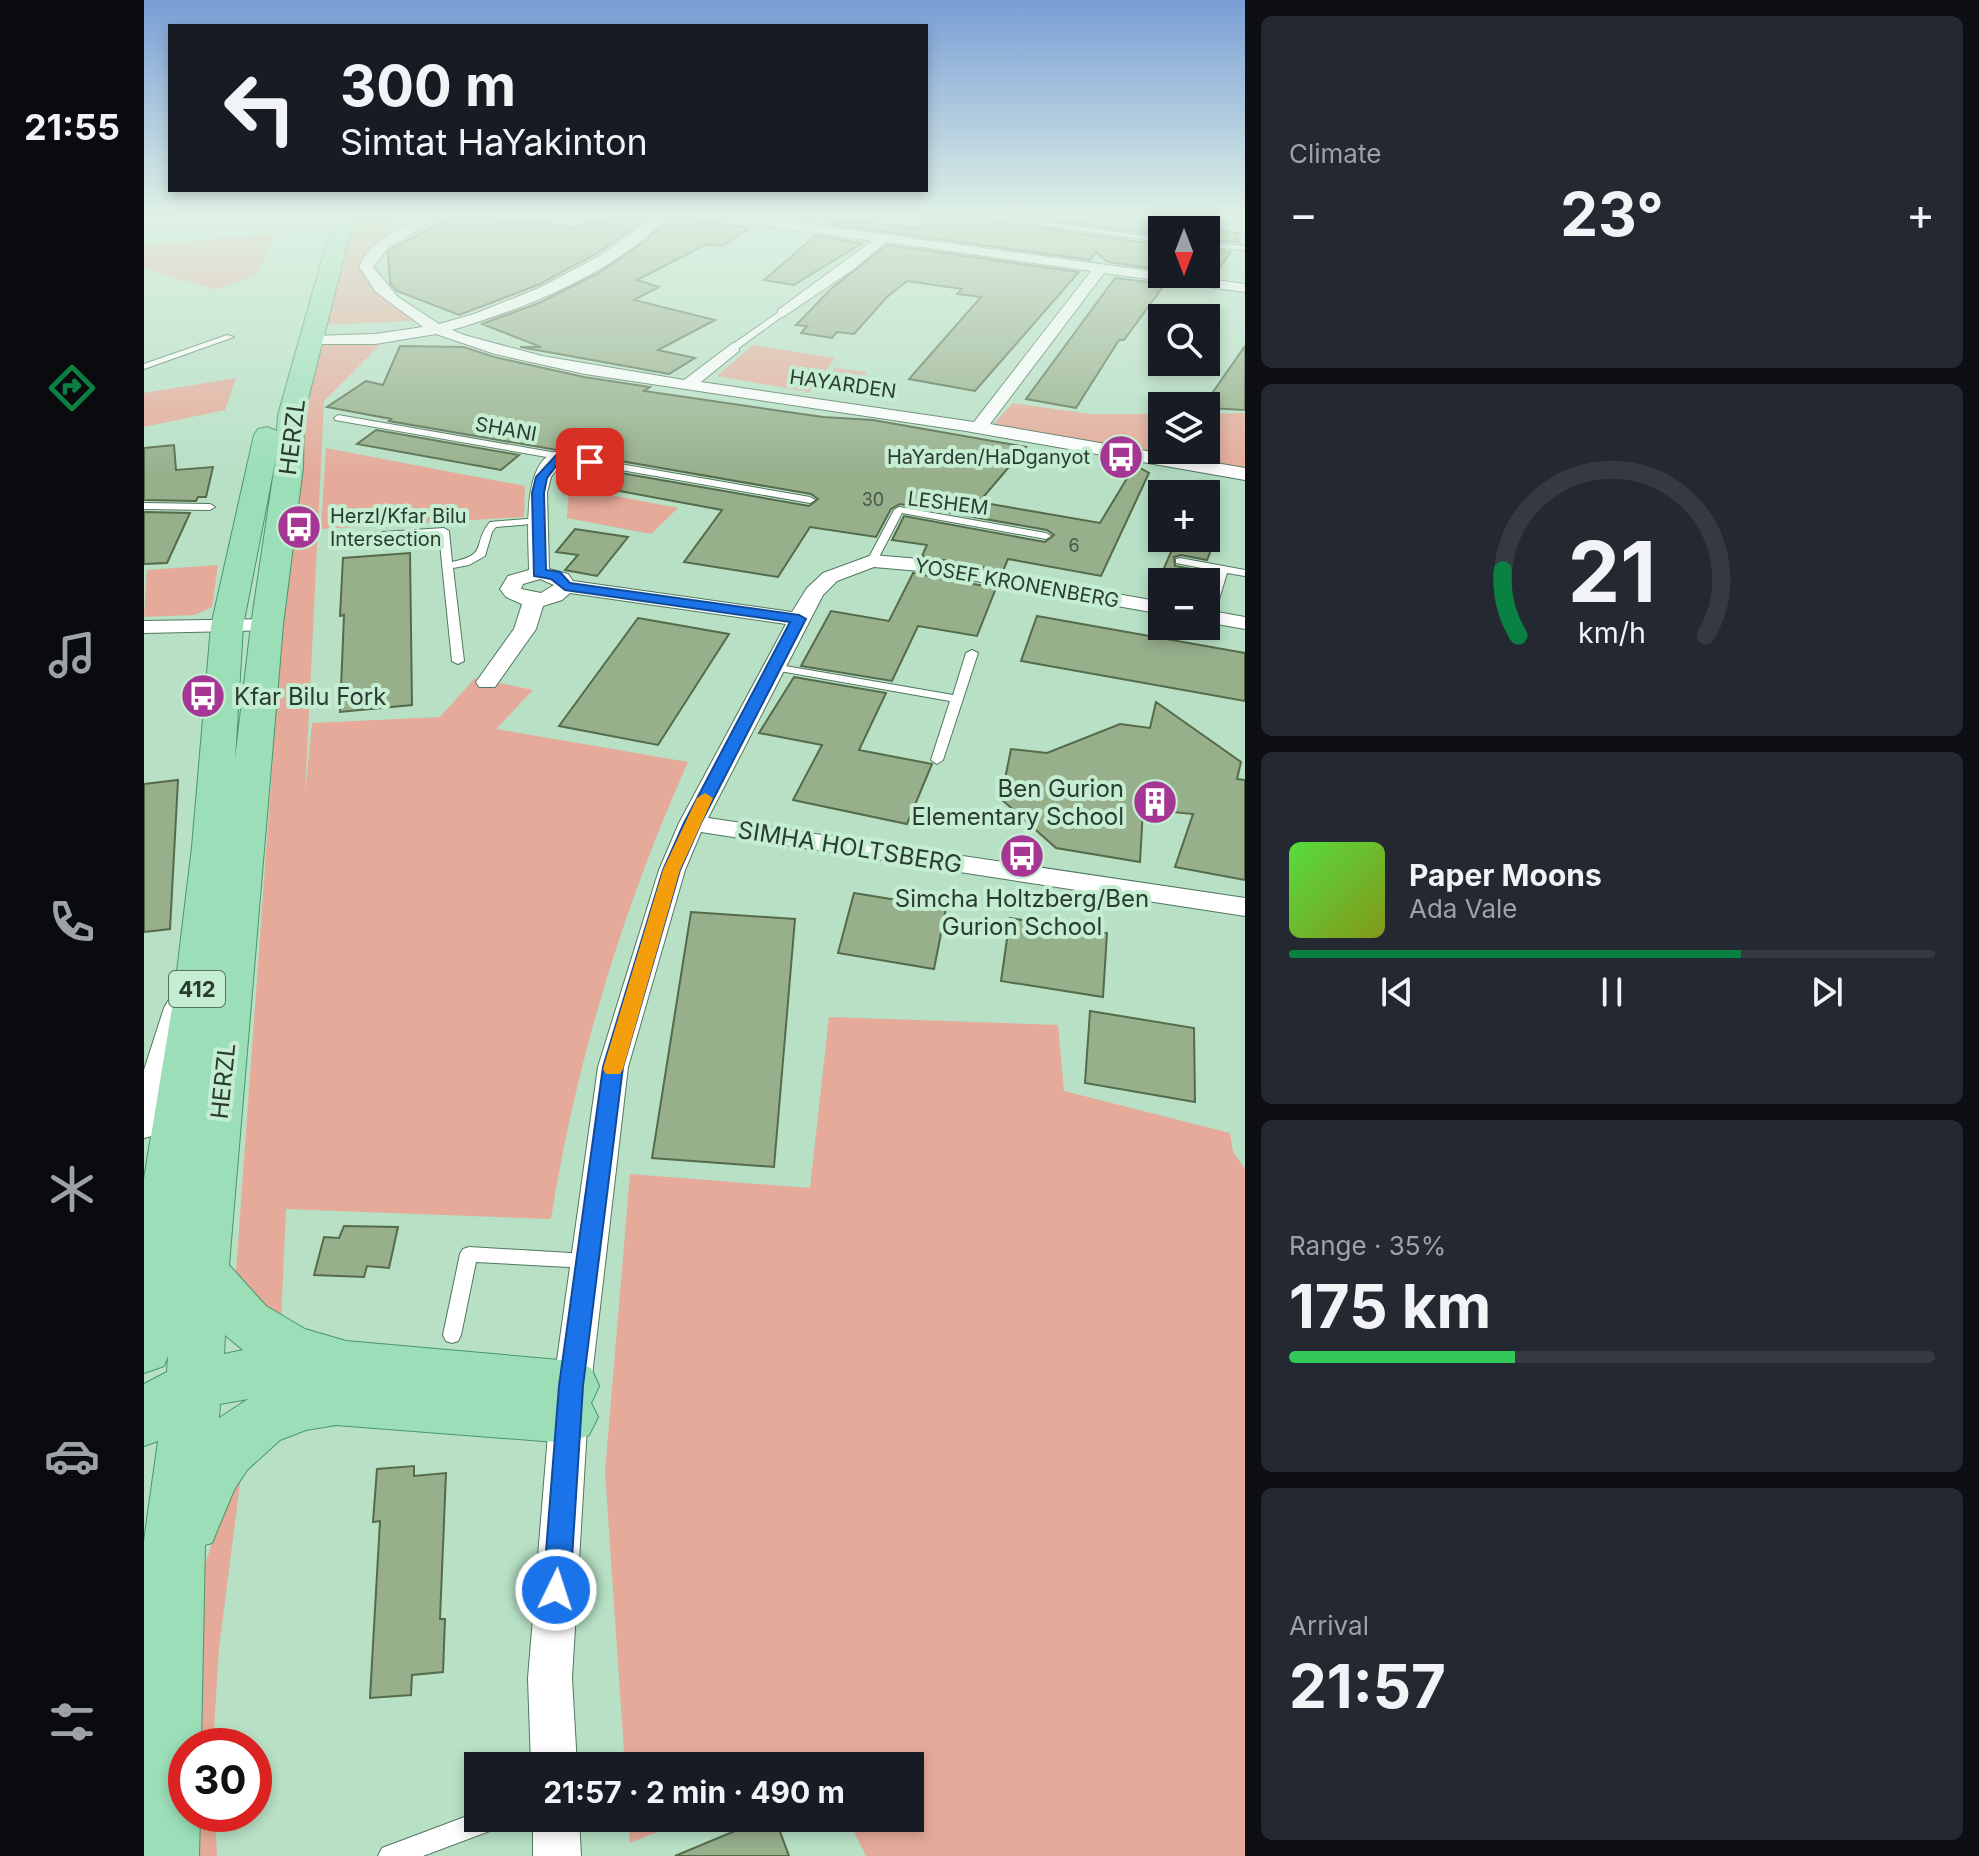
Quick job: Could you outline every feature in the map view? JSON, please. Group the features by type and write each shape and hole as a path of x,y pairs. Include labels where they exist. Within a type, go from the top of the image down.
{"main road":[{"name":"HERZL","path":"163,1856 171,1571 194,1387 247,625 284,349 298,304"},
{"name":"HERZL","path":"144,1349 198,977 212,847 220,699 247,625 289,467 291,415 320,304"},
{"path":"202,1272 247,1322 265,1336 293,1350 346,1365 570,1401"},
{"path":"144,1420 157,1405 194,1387 237,1377 346,1365"},
{"path":"171,1571 207,1479 225,1451 242,1432 283,1410 336,1400 570,1401"}],"street":[{"name":"HAYARDEN","path":"400,304 417,318 458,338 540,360 687,386 980,426 1245,474"},
{"path":"311,335 390,338 472,319 510,304"},
{"path":"783,313 796,304"},
{"path":"980,426 1073,304"},
{"path":"687,386 733,348"},
{"path":"539,573 542,477 558,456"},
{"path":"553,1752 550,1678 570,1401 613,1067 672,870 692,823 814,592 830,577 872,561"},
{"name":"YOSEF KRONENBERG","path":"872,561 920,565 1148,606"},
{"path":"565,586 552,597 534,600 518,596 510,589 515,580 539,573 555,575 565,586 799,619"},
{"path":"487,682 525,629 534,600"},
{"path":"1220,618 1245,623"},
{"path":"144,627 247,625"},
{"name":"SIMHA HOLTSBERG","path":"692,823 1245,907"},
{"path":"144,1126 169,1035 182,1000 198,977"},
{"path":"556,1832 557,1856"}],"lane":[{"path":"733,348 783,313"},
{"path":"144,367 230,337"},
{"name":"SHANI","path":"338,418 810,500"},
{"path":"144,506 210,507"},
{"name":"LESHEM","path":"872,561 899,510 1046,536"},
{"path":"448,566 468,563 481,556 486,548 489,525 539,521"},
{"path":"339,538 444,531 458,661"},
{"path":"1180,561 1245,573"},
{"path":"1220,578 1223,569"},
{"path":"937,760 972,653"},
{"path":"774,667 957,699"},
{"path":"452,1335 469,1254 587,1261"},
{"path":"390,1856 464,1829"}],"shaded area":[{"path":"328,304 390,304 413,321 322,325"},
{"path":"384,341 324,401 305,795 312,723 440,717 475,678 533,690 496,729 688,762 643,873 604,986 574,1101 551,1219 286,1209 280,1344 234,1300 282,629 303,412 319,344"},
{"path":"753,345 835,358 809,392 717,376"},
{"path":"835,368 867,372 854,391 821,387"},
{"path":"236,378 225,410 144,427 144,393"},
{"path":"1013,403 1091,414 1148,414 1148,454 993,425"},
{"path":"1245,413 1245,472 1202,464 1220,464 1220,414"},
{"path":"326,448 525,486 524,517 321,529"},
{"path":"569,487 678,508 651,534 567,518"},
{"path":"218,565 212,607 195,615 144,617 147,570"},
{"path":"829,1017 1058,1025 1064,1091 1230,1133 1233,1152 1245,1169 1245,1856 866,1856 854,1832 924,1832 924,1752 624,1752 605,1472 630,1174 810,1188"},
{"path":"242,1468 219,1648 214,1728 192,1728 205,1566 220,1514"},
{"path":"188,1832 216,1832 217,1856 189,1856"},
{"path":"629,1832 657,1832 630,1843"}],"building":[{"path":"430,304 489,304 459,315"},
{"path":"537,304 649,304 715,320 658,350 695,358 669,374 520,347 541,347 482,324"},
{"path":"817,304 881,304 854,334 837,332 832,338 801,333 807,326 796,325"},
{"path":"975,304 1051,304 975,391 909,379"},
{"path":"1096,304 1151,304 1124,340 1119,340 1076,408 1026,399"},
{"path":"400,346 464,347 494,357 584,377 650,387 644,391 823,417 873,420 1026,447 979,502 1100,523 1135,465 1149,473 1101,576 1008,559 1003,571 922,556 927,545 892,540 904,516 1045,542 1054,535 1047,530 900,504 891,509 876,537 810,527 778,577 684,562 722,510 565,481 581,466 809,506 818,499 811,494 389,421 391,419 327,407 366,381 383,385"},
{"path":"1245,346 1245,410 1220,409 1220,392 1213,392"},
{"path":"376,430 519,455 501,470 357,444"},
{"path":"174,445 176,470 213,467 206,497 198,497 196,501 144,500 144,448"},
{"path":"144,512 190,513 167,563 144,564"},
{"path":"575,529 628,537 597,576 565,570 578,555 556,552"},
{"path":"1171,552 1210,552 1207,560 1181,555 1174,557 1175,566 1186,568 1164,568"},
{"path":"410,553 412,705 340,712 343,558"},
{"path":"913,573 996,588 977,636 918,626 892,681 801,666 831,611 889,621"},
{"path":"1037,616 1148,636 1148,640 1172,640 1245,653 1245,701 1021,661"},
{"path":"638,618 729,634 658,745 559,726"},
{"path":"794,677 886,693 859,750 932,764 907,824 793,800 822,745 759,733"},
{"name":"Ben Gurion Elementary School","path":"1156,702 1241,762 1237,779 1245,780 1245,880 1175,867 1193,814 1143,809 1140,862 1056,848 1001,799 1011,749 1047,753 1120,724 1150,728"},
{"path":"178,780 170,929 144,932 144,784"},
{"path":"854,893 946,908 934,969 838,953"},
{"path":"691,912 795,919 774,1167 652,1158"},
{"path":"1010,918 1107,933 1103,997 1001,981"},
{"path":"1090,1011 1194,1028 1195,1102 1085,1083"},
{"path":"344,1226 398,1227 389,1268 367,1266 364,1277 314,1275 324,1237 339,1238"},
{"path":"414,1466 414,1476 446,1473 440,1619 445,1619 443,1672 412,1675 411,1695 370,1698 380,1521 373,1522 377,1469"},
{"path":"732,1832 780,1832 789,1856 675,1856"}],"slow traffic":[{"path":"613,1069 672,870 705,798"}],"place":[{"name":"HaYarden/HaDganyot","path":"1121,457"},
{"name":"Herzl/Kfar Bilu Intersection","path":"299,527"},
{"name":"Kfar Bilu Fork","path":"203,696"},
{"name":"Ben Gurion Elementary School","path":"1155,802"},
{"name":"Simcha Holtzberg/Ben Gurion School","path":"1022,856"}],"route":[{"path":"556,1590 571,1386 613,1067 672,870 692,823 799,619 565,586 561,578 539,573 538,493 542,477 558,456 590,462"}]}
